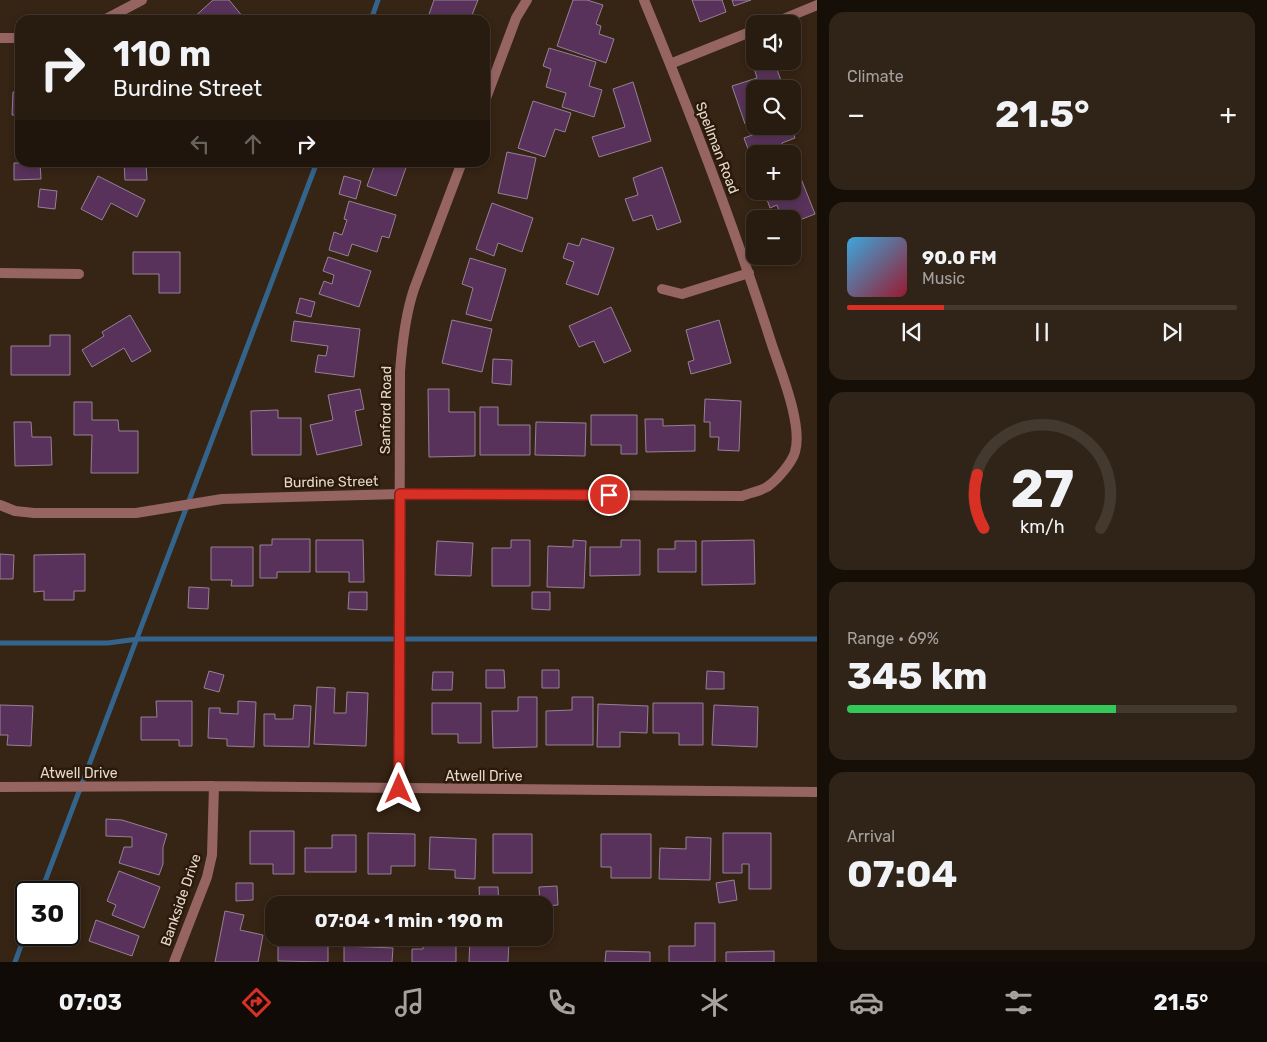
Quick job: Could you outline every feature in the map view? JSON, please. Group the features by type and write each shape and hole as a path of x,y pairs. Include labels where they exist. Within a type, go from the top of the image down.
{"street":[{"path":"114,15 142,0"},
{"path":"490,88 516,18 527,0"},
{"name":"Spellman Road","path":"644,0 749,273 791,404 796,430 795,452"},
{"path":"793,15 817,5"},
{"path":"670,64 746,34"},
{"path":"0,38 15,38"},
{"name":"Sanford Road","path":"399,789 400,372 408,310 460,167"},
{"path":"0,273 79,274"},
{"path":"662,290 682,294 749,273"},
{"name":"Burdine Street","path":"0,505 15,511 34,513 136,513 222,498 400,494 742,496 768,487 786,468 795,452"},
{"name":"Atwell Drive","path":"0,787 214,786 817,792"},
{"name":"Bankside Drive","path":"174,962 207,877 212,856 214,786"}],"building":[{"path":"213,0 229,0 241,15 196,15"},
{"path":"434,0 478,0 472,15 429,15"},
{"path":"573,0 587,0 603,5 596,24 601,26 599,34 614,39 606,63 557,46"},
{"path":"692,0 722,0 726,12 700,22"},
{"path":"732,0 751,0 734,6"},
{"path":"549,48 596,62 589,86 602,90 594,117 562,107 566,93 546,87 551,69 543,66"},
{"path":"755,70 777,70 781,80 751,80 757,78"},
{"path":"633,82 651,141 599,157 592,137 625,127 613,89"},
{"path":"746,82 745,124 732,86"},
{"path":"13,92 15,92 15,115 12,115"},
{"path":"533,101 571,113 565,132 555,129 545,157 518,148"},
{"path":"752,135 794,135 795,138 782,143 783,145 747,145 744,138"},
{"path":"507,152 536,158 527,199 498,193"},
{"path":"14,163 15,167 40,167 41,179 14,180"},
{"path":"124,167 146,167 147,180 125,180"},
{"path":"374,167 406,167 396,196 367,186"},
{"path":"662,167 681,222 657,230 652,215 633,221 625,199 638,195 633,178"},
{"path":"98,176 145,200 137,217 111,203 102,220 81,209"},
{"path":"344,176 361,181 356,199 339,194"},
{"path":"801,179 815,214 801,219 801,210 779,210 777,205 770,208 767,200 801,200"},
{"path":"40,189 57,191 55,209 38,207"},
{"path":"349,201 396,215 389,238 382,236 377,252 352,244 348,256 329,250 334,232 342,235 347,220 344,219"},
{"path":"492,203 533,218 522,252 498,243 494,256 476,249"},
{"path":"582,238 614,248 598,295 566,284 574,262 563,258 568,243 579,246"},
{"path":"133,252 180,252 180,293 159,293 159,274 133,274"},
{"path":"328,257 371,271 359,307 319,294 324,281 332,284 334,275 323,271"},
{"path":"470,258 506,269 491,321 466,314 473,288 462,284"},
{"path":"300,298 315,302 311,317 296,313"},
{"path":"611,307 631,351 604,363 594,341 579,347 569,326"},
{"path":"130,315 151,351 132,362 124,348 92,367 82,350 104,336 102,332"},
{"path":"452,320 492,329 482,372 442,363"},
{"path":"719,320 731,363 691,374 688,362 694,360 686,330"},
{"path":"294,321 360,329 354,377 315,372 318,355 326,356 328,346 291,341"},
{"path":"50,335 70,335 70,375 11,375 11,346 50,346"},
{"path":"493,359 512,360 511,385 492,383"},
{"path":"360,389 364,409 355,411 362,445 317,455 310,425 333,420 328,395"},
{"path":"428,389 449,389 449,412 475,412 475,456 429,457"},
{"path":"705,399 741,401 739,451 718,450 719,437 710,437 710,422 704,422"},
{"path":"74,402 92,402 92,420 118,420 119,431 138,431 138,473 91,473 92,435 74,435"},
{"path":"480,407 498,407 498,425 530,425 530,455 480,455"},
{"path":"278,410 278,418 301,418 301,455 252,455 251,411"},
{"path":"591,415 637,415 637,454 621,454 621,445 591,445"},
{"path":"645,419 663,419 663,426 695,425 695,451 646,452"},
{"path":"14,422 31,422 32,437 51,437 52,465 15,466"},
{"path":"536,422 586,423 585,456 535,455"},
{"path":"272,539 310,539 310,572 277,572 277,578 260,578 260,545 272,545"},
{"path":"316,540 363,540 364,582 349,582 349,572 316,572"},
{"path":"511,540 530,540 530,586 492,586 492,548 511,548"},
{"path":"573,540 586,541 584,588 547,587 548,546 573,547"},
{"path":"621,540 640,540 640,575 590,576 590,547 621,547"},
{"path":"754,540 755,584 702,585 702,541"},
{"path":"437,541 473,543 471,576 435,575"},
{"path":"675,541 696,541 696,572 658,572 658,549 675,549"},
{"path":"211,547 253,547 253,586 231,586 232,580 211,580"},
{"path":"0,554 14,555 13,579 0,579"},
{"path":"85,554 85,591 74,591 74,600 44,600 44,591 34,592 34,555"},
{"path":"189,587 209,588 208,609 188,608"},
{"path":"349,592 367,592 367,610 348,609"},
{"path":"532,592 550,592 550,610 532,609"},
{"path":"486,670 504,670 505,688 486,688"},
{"path":"542,670 559,670 559,688 542,688"},
{"path":"209,671 224,675 219,692 204,688"},
{"path":"707,671 724,672 724,689 706,689"},
{"path":"433,672 453,672 452,690 432,690"},
{"path":"317,687 335,688 334,713 346,713 347,692 368,693 366,746 314,744"},
{"path":"518,697 537,697 537,747 493,748 492,711 518,711"},
{"path":"572,697 593,697 593,745 546,745 546,711 572,710"},
{"path":"156,701 192,701 192,746 179,746 179,740 141,740 141,717 157,717"},
{"path":"238,701 256,702 254,747 227,746 227,739 208,738 209,708 220,708 220,713 238,714"},
{"path":"432,703 481,703 481,743 458,743 458,734 432,734"},
{"path":"653,703 703,703 703,745 679,745 679,733 653,733"},
{"path":"598,704 648,706 647,733 620,732 620,747 597,747"},
{"path":"0,705 33,706 31,746 7,745 8,735 0,735"},
{"path":"294,705 311,706 309,747 264,746 264,714 275,714 275,719 293,719"},
{"path":"714,705 758,707 757,747 712,745"},
{"path":"106,819 122,820 167,834 163,847 163,864 159,875 119,863 124,847 132,847 132,837 106,836"},
{"path":"250,831 294,831 294,874 273,874 273,864 250,864"},
{"path":"368,833 415,834 415,866 391,866 391,874 368,874"},
{"path":"723,833 771,833 771,889 749,889 749,864 742,864 742,873 723,873"},
{"path":"493,834 532,834 532,873 493,873"},
{"path":"601,834 651,834 651,878 611,878 611,867 601,867"},
{"path":"332,835 356,835 356,872 305,872 305,848 332,848"},
{"path":"430,837 476,839 475,879 455,878 455,870 429,869"},
{"path":"686,837 711,838 710,880 659,879 660,848 686,849"},
{"path":"119,871 160,887 144,928 112,915 116,905 107,901"},
{"path":"734,880 737,900 719,903 716,883"},
{"path":"236,883 253,883 253,900 236,901"},
{"path":"557,886 558,905 553,905 553,896 540,896 539,887"},
{"path":"479,887 498,887 498,896 480,896"},
{"path":"225,911 244,915 240,930 263,935 258,962 215,962"},
{"path":"96,920 139,936 132,956 89,941"},
{"path":"695,923 715,923 715,962 669,962 669,946 695,946"},
{"path":"278,946 328,946 328,962 278,961"},
{"path":"344,946 393,948 392,962 344,962"},
{"path":"423,946 456,946 456,962 412,962 412,949 423,949"},
{"path":"470,946 509,946 508,962 469,962"},
{"path":"606,951 650,952 650,962 605,962"},
{"path":"774,951 774,962 726,962 726,952"}],"waterway":[{"path":"373,15 378,0"},
{"path":"45,881 315,167"},
{"path":"0,643 108,643 138,639 817,639"},
{"path":"15,962 21,946"}],"route":[{"path":"399,789 400,494 609,495"}]}
